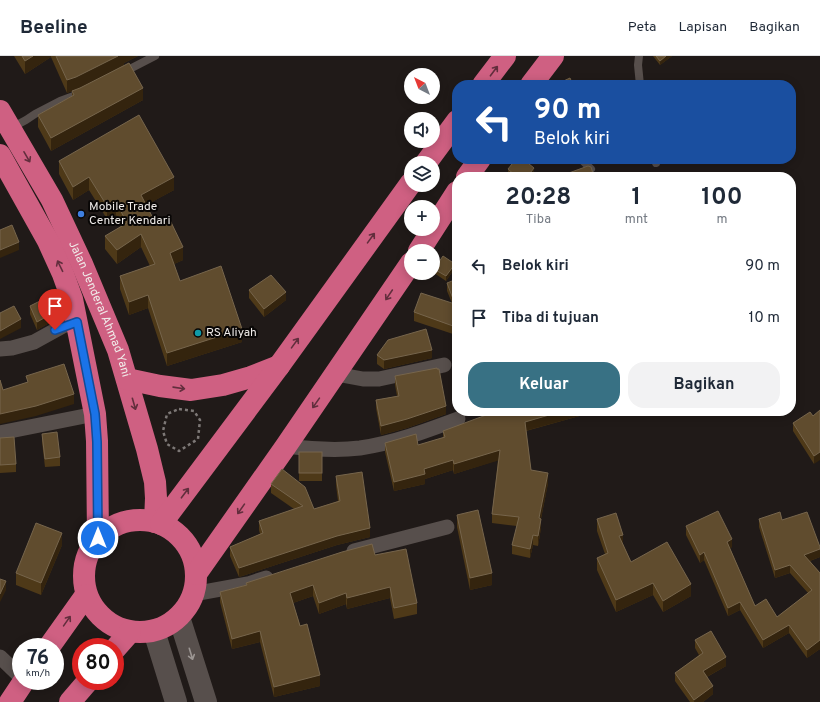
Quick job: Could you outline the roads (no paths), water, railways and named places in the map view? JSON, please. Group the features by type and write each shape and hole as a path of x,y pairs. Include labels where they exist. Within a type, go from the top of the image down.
{"highway":[{"path":"487,80 505,56"},
{"path":"538,80 553,56"},
{"name":"Jalan Jenderal Ahmad Yani","path":"5,120 52,200 82,264 118,350 147,449 155,482 158,523"},
{"path":"431,156 452,128"},
{"name":"Jalan Jenderal Ahmad Yani","path":"0,155 48,241 63,274 72,299 95,414 97,442 98,538"},
{"path":"158,523 279,366 405,192"},
{"path":"424,244 452,200"},
{"path":"194,584 191,553 179,536 158,523 140,520 124,522 110,529 98,538 84,565 86,595 102,620 130,632 154,631 179,617 194,584 404,273"},
{"path":"127,379 160,386 191,390 223,386 279,366"},
{"path":"55,638 86,595"},
{"path":"124,639 130,632"},
{"path":"10,702 18,690"},
{"path":"70,702 80,690"}],"main road":[{"path":"179,617 206,702"},
{"path":"154,631 176,702"}],"street":[{"path":"0,349 12,348 34,342 63,326 77,322"},
{"path":"336,374 363,379 379,379 444,365"},
{"path":"0,433 95,414"},
{"path":"286,446 338,450 360,448 408,437 458,419"},
{"path":"340,554 447,527"},
{"path":"194,584 248,584 276,575"},
{"path":"0,657 12,668"}],"lane":[{"path":"113,77 155,56"},
{"path":"639,56 640,80"},
{"path":"5,120 26,120 60,101 85,91"},
{"path":"586,164 591,169"}],"place":[{"name":"Mobile Trade Center Kendari","path":"81,214"},
{"name":"RS Aliyah","path":"198,333"}]}
